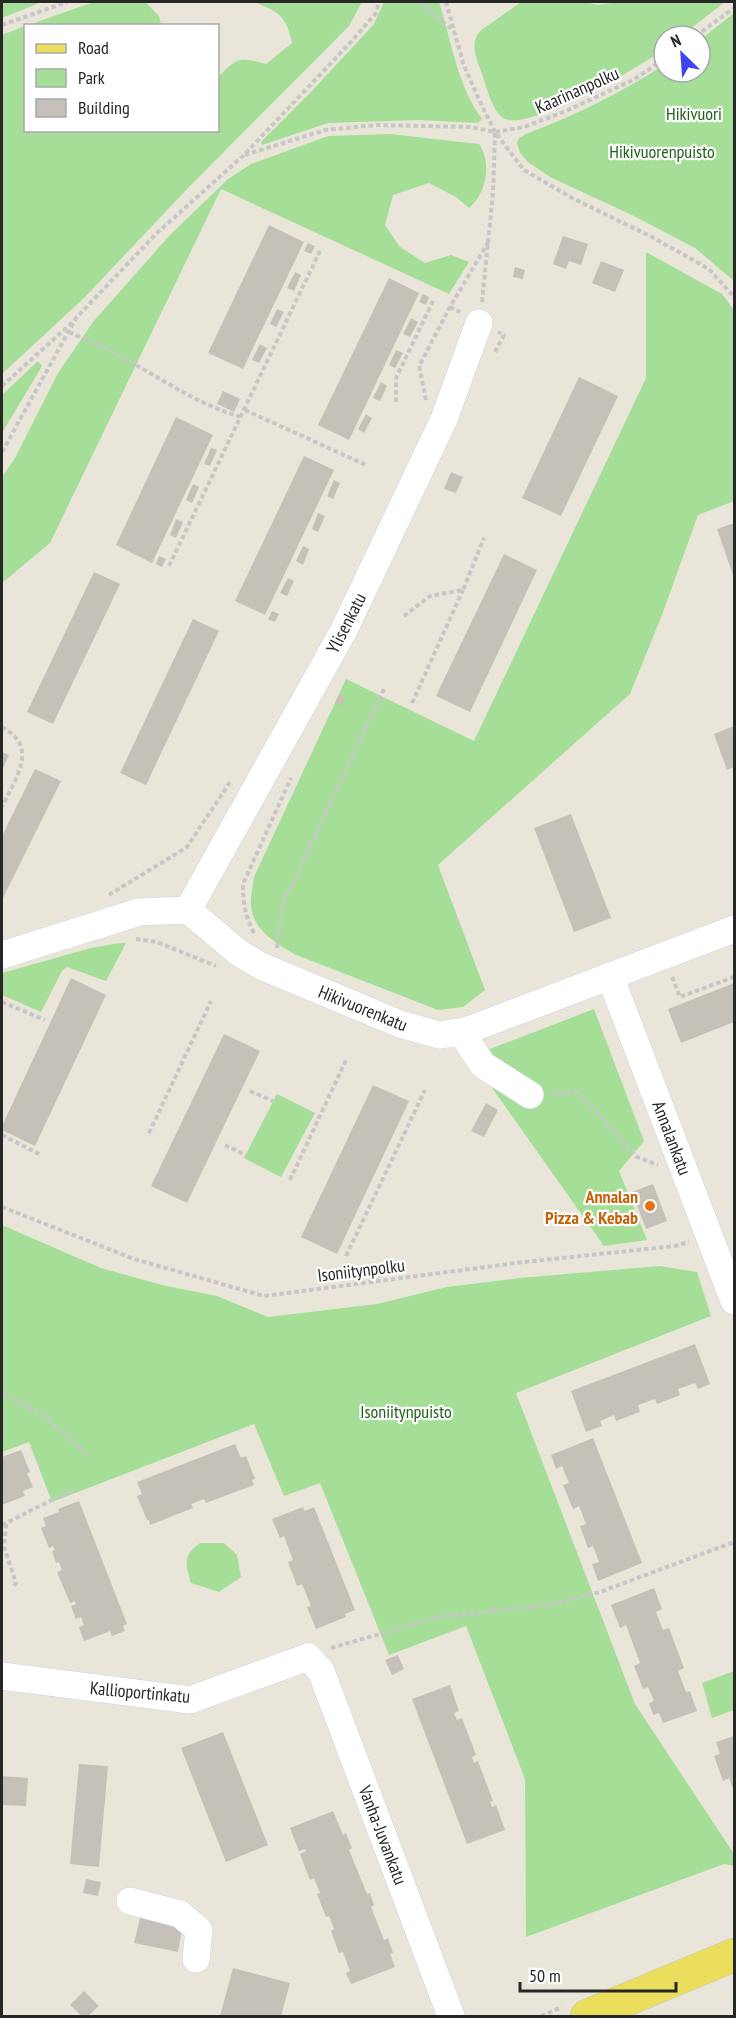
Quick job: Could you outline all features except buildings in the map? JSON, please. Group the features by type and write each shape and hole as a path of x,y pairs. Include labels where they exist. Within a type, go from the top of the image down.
{"main road":[{"path":"587,2016 735,1955"}],"street":[{"name":"Ylisenkatu","path":"188,910 344,630 444,419 479,323"},
{"path":"2,955 140,912 188,910"},
{"name":"Hikivuorenkatu","path":"188,910 239,953 261,966 400,1024 439,1035 461,1032 735,929"},
{"name":"Annalankatu","path":"610,976 735,1301"},
{"path":"461,1032 483,1065 530,1095"},
{"name":"Kallioportinkatu","path":"2,1676 190,1700 308,1657"},
{"name":"Vanha-Juvankatu","path":"308,1657 321,1671 451,2016"},
{"path":"130,1902 180,1914 199,1930 196,1959"}],"path":[{"path":"2,25 67,2"},
{"path":"2,386 76,318 156,234 244,155 350,43 376,13 379,2"},
{"path":"419,2 455,31"},
{"path":"446,2 464,66 495,132 524,170 572,198 709,268 735,297"},
{"path":"712,25 735,8"},
{"name":"Kaarinanpolku","path":"244,155 325,130 377,125 470,127 495,132 524,127 566,111 635,79 652,67"},
{"path":"479,323 489,241 495,132"},
{"path":"426,400 419,366 489,241"},
{"path":"169,566 320,251"},
{"path":"396,402 396,378 434,299"},
{"path":"450,307 504,335 494,357"},
{"path":"2,452 76,318"},
{"path":"69,332 119,356 219,411 242,417"},
{"path":"245,410 366,465"},
{"path":"412,703 484,538"},
{"path":"404,616 430,596 463,590"},
{"path":"270,949 277,955 282,906 385,687"},
{"path":"2,727 13,733 20,743 23,755 21,766 2,807"},
{"path":"257,938 247,920 243,884 296,768"},
{"path":"100,900 187,847 232,778"},
{"path":"670,971 680,997 735,977"},
{"path":"149,1133 211,1001"},
{"path":"2,1002 45,1020"},
{"path":"290,1180 347,1058"},
{"path":"346,1256 425,1090"},
{"path":"250,1091 273,1101"},
{"path":"530,1095 578,1092 638,1157 665,1168"},
{"path":"2,1135 39,1154"},
{"path":"225,1145 246,1155"},
{"name":"Isoniitynpolku","path":"2,1207 134,1259 264,1296 524,1262 675,1246 709,1234"},
{"path":"2,1393 44,1416 90,1456"},
{"path":"12,1588 16,1583 4,1547 4,1525 76,1490"},
{"path":"308,1657 346,1643 439,1617 549,1605 600,1592 735,1542"}],"green space":[{"path":"2,2 42,2 2,18"},
{"path":"94,2 145,2 159,16 161,24 31,24"},
{"path":"253,2 362,2 349,26 189,187 83,299 2,374 2,35 24,26 24,132 219,132 219,76 239,60 266,64 292,43 284,20 269,8"},
{"path":"384,2 439,2 461,78 482,119 478,123 418,120 328,123 262,145 261,142 374,24"},
{"path":"521,2 586,2 597,5 618,2 725,2 697,24 652,24 652,57 610,82 560,107 518,120 505,119 500,116 493,105 474,47 480,31"},
{"name":"Hikivuorenpuisto","path":"734,13 734,281 695,248 636,217 550,177 528,162 520,153 517,143 519,138 526,134 597,103 652,72 652,84 712,84 712,30"},
{"path":"390,134 479,144 483,152 486,169 484,186 469,208 456,197 429,183 393,195 385,225 400,247 425,263 451,255 469,262 449,294 221,189 50,543 2,583 2,477 15,458 58,373 93,322 169,236 228,179 251,164 328,136"},
{"path":"646,252 722,294 734,310 734,501 698,515 662,615 630,694 438,865 485,990 463,1007 438,1010 294,954 266,935 256,922 251,906 254,877 346,679 474,741 646,378"},
{"path":"38,361 42,366 2,433 2,395"},
{"path":"126,943 106,981 67,967 62,971 41,1012 2,995 2,973 91,948"},
{"path":"594,1009 644,1141 619,1171 647,1240 604,1246 485,1078 485,1051"},
{"path":"277,1094 315,1113 281,1177 244,1158"},
{"name":"Isoniitynpuisto","path":"2,1225 101,1268 162,1285 217,1296 268,1317 377,1304 447,1287 519,1278 660,1266 697,1272 711,1316 516,1393 635,1704 734,1854 734,1866 724,1864 526,1937 525,1779 466,1626 389,1655 320,1483 284,1496 254,1424 52,1502 29,1442 2,1452"},
{"path":"200,1543 224,1543 237,1555 241,1577 219,1592 191,1583 188,1556"},
{"path":"734,1671 734,1710 712,1718 702,1683"}],"place":[{"name":"Annalan Pizza & Kebab","path":"650,1206"}],"park label":[{"name":"Hikivuori","path":"694,113"}]}
